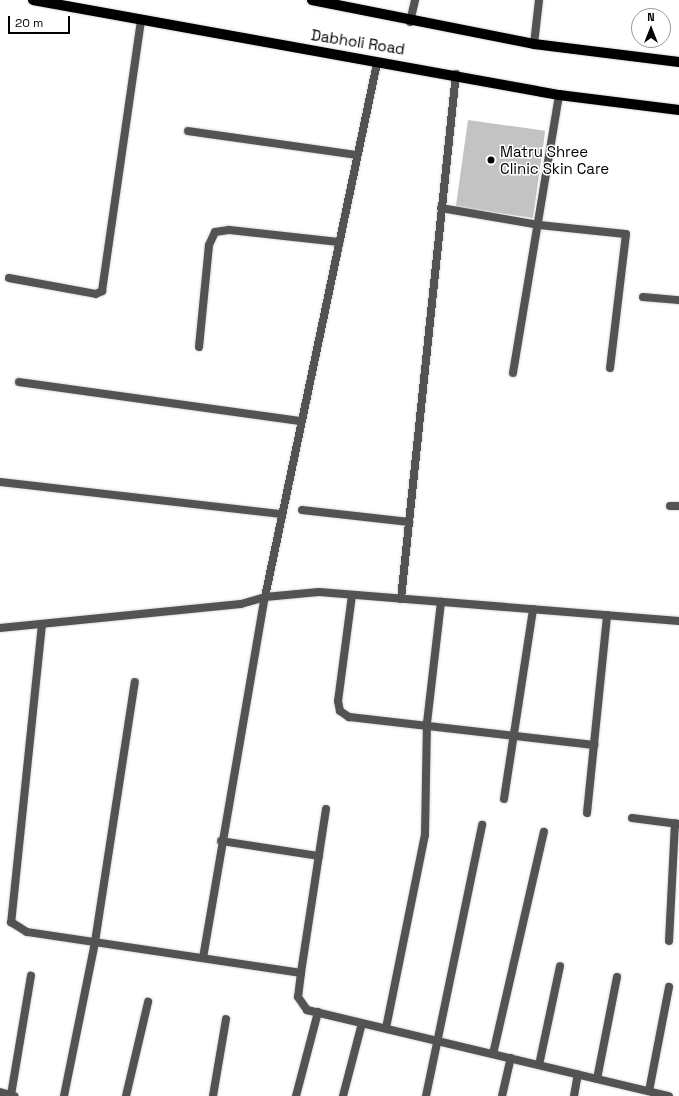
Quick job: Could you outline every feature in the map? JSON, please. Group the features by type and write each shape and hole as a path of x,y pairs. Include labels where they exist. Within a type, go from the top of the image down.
{"main road":[{"name":"Dabholi Road","path":"33,0 377,62 392,62 559,95 679,110"},
{"name":"Dabholi Road","path":"312,0 410,22 534,44 679,62"}],"street":[{"path":"410,22 415,0"},
{"path":"534,44 539,0"},
{"path":"9,278 96,294 102,291 141,20"},
{"path":"203,958 221,841 264,597 377,62"},
{"path":"400,599 456,74"},
{"path":"514,373 559,95"},
{"path":"188,131 357,155"},
{"path":"442,208 539,225 626,234 610,368"},
{"path":"199,347 209,246 215,232 229,230 339,242"},
{"path":"643,297 679,300"},
{"path":"19,382 301,420"},
{"path":"0,482 282,514"},
{"path":"670,506 679,506"},
{"path":"302,510 409,522"},
{"path":"0,628 241,604 264,597 319,592 679,621"},
{"path":"352,595 338,701 340,711 349,717 427,723 594,745"},
{"path":"386,1028 426,835 427,723 440,602"},
{"path":"504,799 533,609"},
{"path":"587,813 607,615"},
{"path":"42,624 11,922 27,932 301,973"},
{"path":"64,1096 95,942 135,682"},
{"path":"326,809 298,997 307,1010 597,1078 634,1092 649,1091 669,1096"},
{"path":"632,818 677,823 669,941"},
{"path":"426,1096 439,1041 482,825"},
{"path":"493,1054 544,832"},
{"path":"221,841 319,856"},
{"path":"539,1065 560,966"},
{"path":"0,1092 13,1096 31,976"},
{"path":"597,1078 617,978"},
{"path":"649,1091 669,987"},
{"path":"126,1096 148,1002"},
{"path":"296,1096 318,1012"},
{"path":"213,1096 226,1020"},
{"path":"344,1096 362,1022"},
{"path":"502,1096 511,1058"},
{"path":"574,1096 578,1074"}],"building":[{"path":"468,120 545,131 533,218 456,207"}],"place":[{"name":"Matru Shree Clinic Skin Care","path":"491,160"}]}
